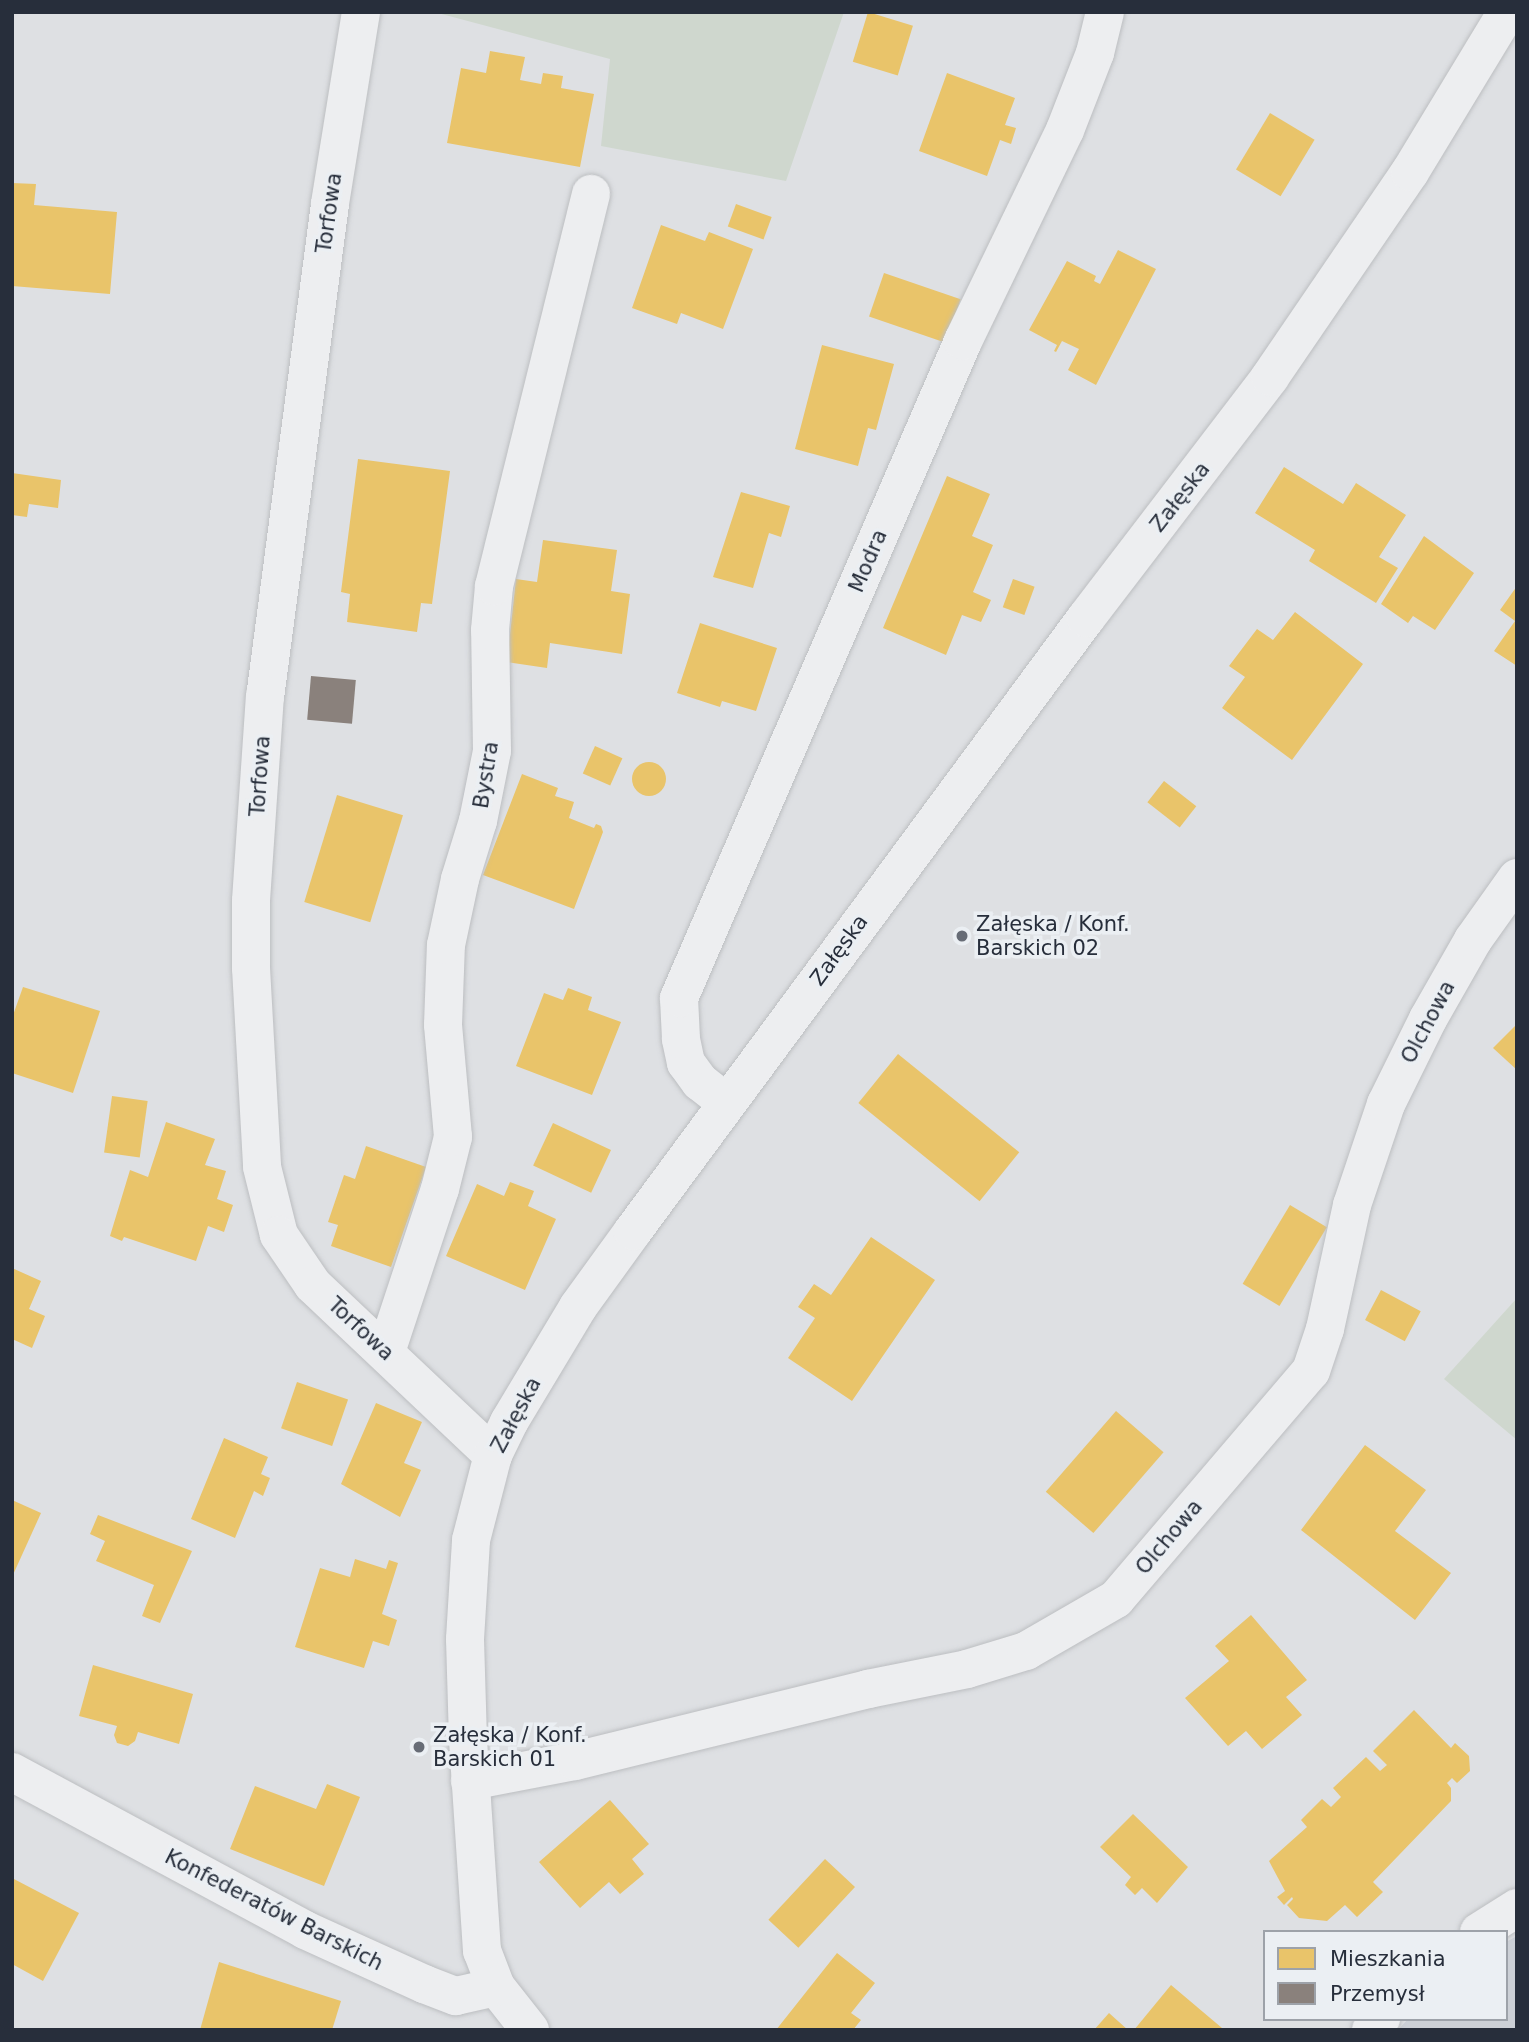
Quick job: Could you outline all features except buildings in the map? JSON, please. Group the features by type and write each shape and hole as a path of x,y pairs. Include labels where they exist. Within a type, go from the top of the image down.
{"street":[{"name":"Torfowa","path":"361,12 330,204 265,695 251,901 251,968 262,1167 279,1235 313,1285 493,1455"},
{"name":"Modra","path":"727,1103 700,1082 686,1063 681,1039 679,998 963,341 1065,130 1095,53 1105,12"},
{"name":"Załęska","path":"496,1987 481,1944 470,1781 465,1639 467,1576 478,1504 493,1455 509,1422 578,1307 1086,618 1270,377 1410,172 1507,12"},
{"name":"Bystra","path":"386,1352 440,1189 453,1137 443,1025 446,945 460,879 478,821 492,751 490,630 494,586 591,194"},
{"name":"Olchowa","path":"470,1781 575,1761 868,1689 967,1669 1026,1651 1116,1599 1311,1371 1325,1329 1352,1205 1386,1104 1428,1019 1473,940 1517,878"},
{"name":"Konfederatów Barskich","path":"12,1772 305,1930 424,1984 456,1996 496,1987"},
{"path":"1482,1930 1517,1908"},
{"path":"496,1987 530,2030"}],"shaded area":[{"path":"434,12 844,12 786,181 601,146 610,59"},
{"path":"1517,1298 1517,1440 1444,1379"},
{"path":"1517,1936 1517,2030 1398,2030 1406,2021 1508,2021 1508,1941"}],"place":[{"name":"Załęska / Konf. Barskich 02","path":"962,936"},
{"name":"Załęska / Konf. Barskich 01","path":"419,1747"}]}
